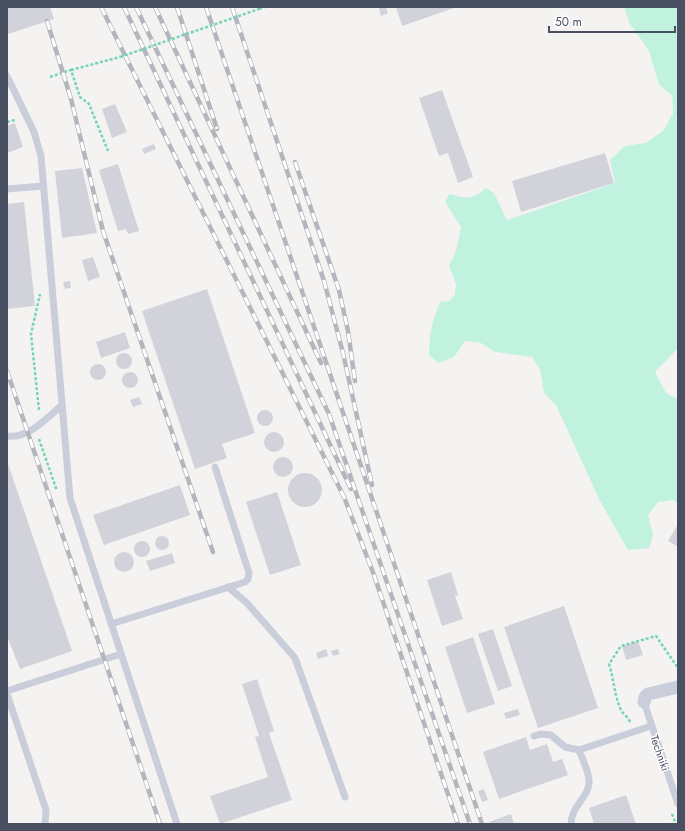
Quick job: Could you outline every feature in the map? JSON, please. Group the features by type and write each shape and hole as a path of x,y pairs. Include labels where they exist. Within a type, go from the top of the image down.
{"street":[{"path":"644,702 645,697 648,694 678,687"}],"lane":[{"path":"7,76 39,144 70,498 177,824"},
{"path":"7,189 43,186"},
{"path":"7,436 16,436 28,431 46,419 62,405"},
{"path":"111,624 245,582 248,578 249,573 215,467"},
{"path":"228,587 247,603 295,658 345,797"},
{"path":"45,824 46,810 7,692 121,654"},
{"name":"Techniki","path":"644,702 678,804"},
{"path":"534,736 540,734 551,735 565,747 579,750 651,726"},
{"path":"571,824 575,807 587,791 589,780 579,750"}],"path":[{"path":"50,77 120,57 265,7"},
{"path":"72,70 80,97 89,104 108,151"},
{"path":"7,122 18,119"}],"green space":[{"path":"624,7 678,7 678,348 655,372 666,393 678,399 678,503 673,500 658,502 648,515 653,535 649,548 628,550 600,501 556,405 544,393 540,370 532,357 495,352 481,343 465,341 454,357 438,363 429,355 432,328 440,302 449,301 455,295 456,284 449,266 456,251 461,227 445,202 449,194 460,197 472,197 486,188 494,193 507,220 615,183 610,160 625,146 646,143 664,130 673,113 672,96 659,84 649,51 629,22"}],"building":[{"path":"7,7 50,7 54,19 8,34"},
{"path":"386,7 388,13 381,16 379,8"},
{"path":"396,7 457,7 402,26"},
{"path":"442,90 473,177 458,183 448,153 439,156 419,98"},
{"path":"115,104 127,132 112,138 102,109"},
{"path":"15,123 23,147 7,153 7,126"},
{"path":"154,144 156,149 144,154 142,149"},
{"path":"605,153 614,183 521,212 512,181"},
{"path":"118,164 139,231 128,234 126,229 118,231 99,170"},
{"path":"82,168 97,233 62,238 55,171"},
{"path":"24,202 35,306 7,309 7,204"},
{"path":"93,257 100,277 88,281 82,260"},
{"path":"70,281 71,288 65,289 63,282"},
{"path":"207,289 255,433 222,444 227,458 195,469 142,311"},
{"path":"125,332 130,348 101,358 96,342"},
{"path":"124,353 131,358 132,361 127,368 124,369 117,364 116,361 121,354"},
{"path":"98,364 105,369 106,372 101,379 98,380 91,375 90,372 95,365"},
{"path":"130,372 137,377 138,380 133,387 130,388 123,383 122,380 127,373"},
{"path":"139,397 142,404 133,407 130,400"},
{"path":"262,410 268,410 273,415 271,424 268,426 262,426 257,421 257,415"},
{"path":"274,432 281,435 284,442 281,449 274,452 267,449 264,442 267,435"},
{"path":"283,457 290,460 293,467 290,474 283,477 276,474 273,467 276,460"},
{"path":"7,461 72,651 20,669 7,636"},
{"path":"302,473 308,473 317,478 321,484 321,496 317,502 308,507 302,507 293,502 288,493 288,487 293,478"},
{"path":"180,485 190,515 104,545 93,515"},
{"path":"277,492 301,565 270,575 246,502"},
{"path":"678,524 678,547 668,541"},
{"path":"162,536 167,538 169,543 167,548 162,550 157,548 155,543 157,538"},
{"path":"139,541 145,541 150,546 148,555 145,557 139,557 134,552 134,546"},
{"path":"124,552 131,555 134,562 131,569 124,572 117,569 114,562 117,555"},
{"path":"172,553 175,563 150,571 146,561"},
{"path":"451,572 458,595 455,596 463,619 442,626 427,580"},
{"path":"564,606 598,708 538,728 504,627"},
{"path":"493,629 512,686 498,691 478,634"},
{"path":"473,637 495,704 467,713 445,647"},
{"path":"638,641 643,655 626,660 622,646"},
{"path":"326,649 328,656 318,659 316,653"},
{"path":"338,649 340,654 333,656 331,651"},
{"path":"257,679 274,731 269,733 292,800 220,824 210,796 268,777 255,737 259,736 242,684"},
{"path":"518,709 520,715 506,719 504,713"},
{"path":"526,737 530,750 547,744 553,762 562,759 568,775 499,799 483,752"},
{"path":"484,789 488,800 482,802 478,791"},
{"path":"626,795 636,824 594,824 589,808"},
{"path":"511,814 514,824 490,824 489,822"}],"railway":[{"path":"101,7 344,497 374,575 458,824"},
{"path":"124,7 351,489"},
{"path":"136,7 329,414 470,824"},
{"path":"155,7 321,363"},
{"path":"177,7 217,129"},
{"path":"206,7 482,824"},
{"path":"232,7 324,281 343,353 372,485"},
{"path":"47,21 71,99 103,231 213,552"},
{"path":"295,162 339,290 348,331 355,381"},
{"path":"7,371 160,824"}]}
